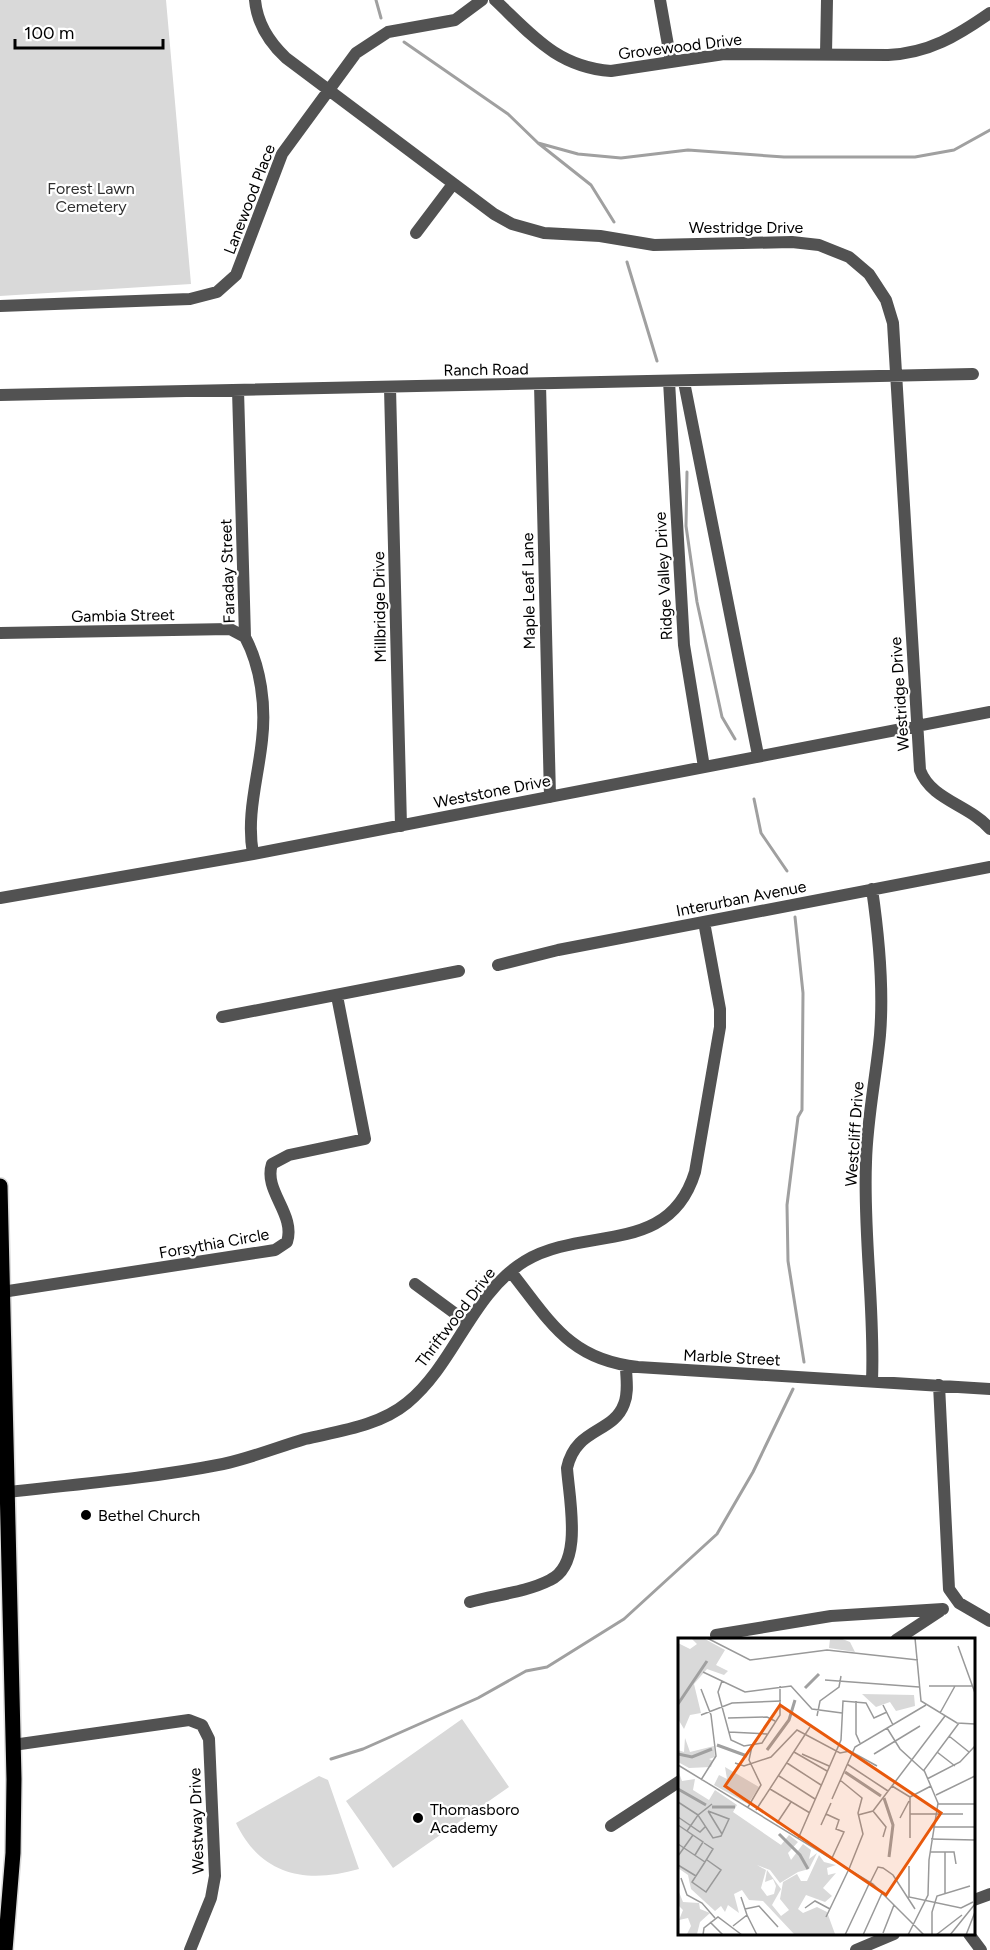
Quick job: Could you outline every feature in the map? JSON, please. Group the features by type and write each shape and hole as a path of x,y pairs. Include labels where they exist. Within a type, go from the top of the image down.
{"main road":[{"path":"0,1186 4,1485 13,1745 13,1853 5,1950"},
{"path":"0,1517 5,1653 10,1661"}],"street":[{"name":"Westridge Drive","path":"255,0 258,16 275,48 503,220 544,233 600,236 654,245 805,242 838,251 869,274 886,300 893,323 920,770 927,785 934,791 967,809 990,829"},
{"name":"Lanewood Place","path":"0,306 190,299 217,292 241,267 282,154 356,53 376,38 402,27 455,20 482,0"},
{"name":"Grovewood Drive","path":"495,0 550,51 574,64 595,70 618,71 724,54 888,55 922,50 956,37 990,13"},
{"path":"660,0 671,62"},
{"path":"826,54 827,0"},
{"path":"416,233 453,184"},
{"name":"Ranch Road","path":"0,395 973,374"},
{"name":"Ridge Valley Drive","path":"669,381 684,645 704,767"},
{"path":"684,382 758,755"},
{"name":"Maple Leaf Lane","path":"540,384 550,797"},
{"name":"Millbridge Drive","path":"390,388 401,826"},
{"name":"Faraday Street","path":"238,390 245,637 258,670 263,738 250,823 253,854"},
{"name":"Gambia Street","path":"0,633 230,629 245,637"},
{"name":"Weststone Drive","path":"0,898 253,854 990,712"},
{"name":"Interurban Avenue","path":"498,965 558,950 990,867"},
{"name":"Westcliff Drive","path":"872,890 880,940 881,1001 880,1034 865,1163 872,1305 872,1381"},
{"name":"Thriftwood Drive","path":"4,1485 128,1479 223,1464 383,1418 409,1401 428,1380 492,1290 511,1272 545,1252 629,1234 659,1223 680,1205 692,1185 720,1027 720,1010 704,922"},
{"path":"222,1017 459,971"},
{"name":"Forsythia Circle","path":"2,1292 281,1248 287,1242 290,1228 270,1178 272,1164 289,1155 365,1139 337,996"},
{"name":"Marble Street","path":"511,1272 557,1330 575,1347 599,1360 626,1366 990,1389"},
{"path":"415,1284 468,1323"},
{"path":"470,1602 549,1581 565,1568 572,1548 567,1468 570,1458 582,1440 619,1413 627,1395 626,1366"},
{"path":"939,1385 949,1589 956,1600 990,1621"},
{"path":"899,1638 956,1600"},
{"path":"716,1635 831,1616 943,1609"},
{"name":"Westway Drive","path":"13,1745 189,1720 202,1725 209,1739 215,1876 211,1898 190,1950"},
{"path":"611,1826 678,1782"},
{"path":"975,1900 990,1894"},
{"path":"856,1950 892,1935"},
{"path":"970,1935 981,1950"}],"green space":[{"name":"Forest Lawn Cemetery","path":"0,0 166,0 191,284 0,296"},
{"path":"462,1719 509,1787 393,1868 346,1801"},
{"path":"319,1776 328,1780 359,1869 321,1876 287,1872 258,1855 246,1841 236,1823"}],"waterway":[{"path":"376,0 381,18"},
{"path":"404,42 508,114 538,143 591,185 614,222"},
{"path":"538,143 578,154 621,158 688,150 784,157 915,157 954,150 990,130"},
{"path":"627,262 657,361"},
{"path":"687,472 686,526 697,602 722,717 735,739"},
{"path":"754,799 761,833 787,871"},
{"path":"795,917 803,993 802,1110 798,1117 787,1205 788,1261 804,1362"},
{"path":"331,1759 363,1749 478,1698 526,1671 547,1667 624,1619 717,1534 753,1472 793,1389"}],"place":[{"name":"Bethel Church","path":"86,1515"},
{"name":"Thomasboro Academy","path":"418,1818"}]}
